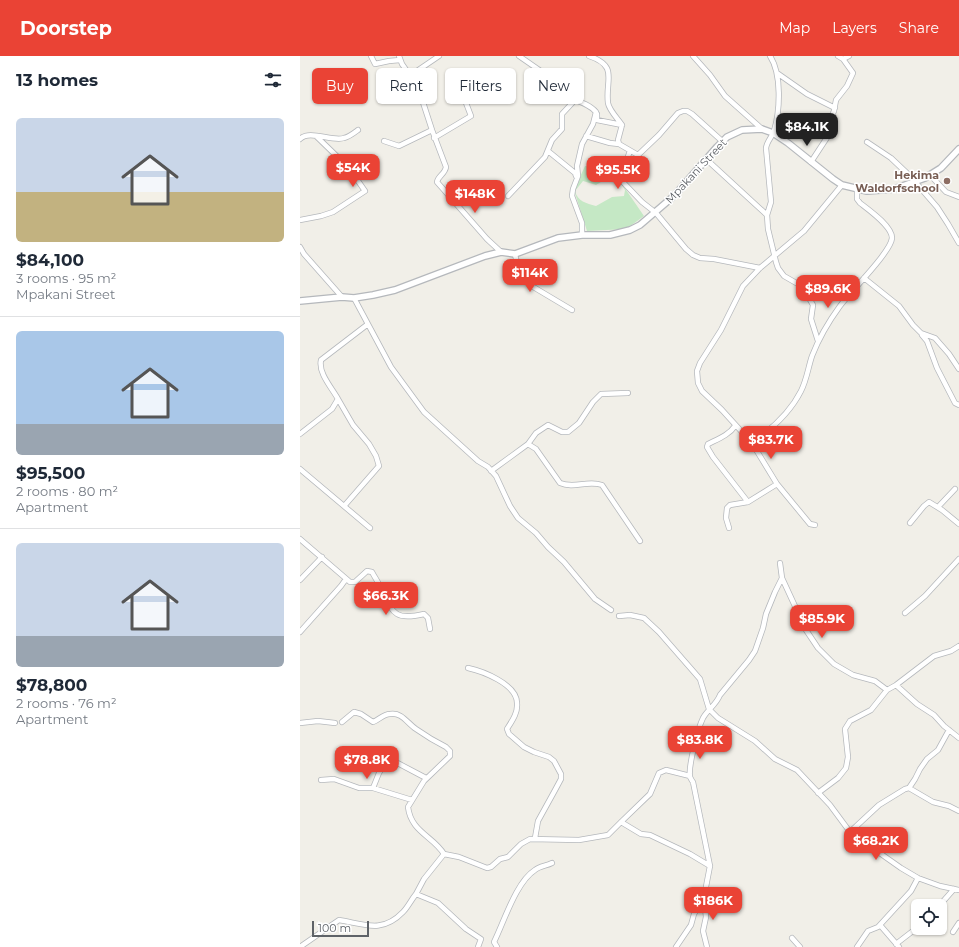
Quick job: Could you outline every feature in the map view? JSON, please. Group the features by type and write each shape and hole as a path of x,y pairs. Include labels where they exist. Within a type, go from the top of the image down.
{"street":[{"path":"371,56 375,64 400,58 406,68"},
{"path":"422,68 439,56"},
{"path":"519,56 536,68"},
{"path":"589,56 606,64 609,75 608,104 622,125 618,140 619,144"},
{"path":"693,56 710,75 724,96 762,129"},
{"path":"770,56 777,73 778,92 773,133 768,139 766,148 771,202 767,215 769,234 780,272 805,288 808,298 813,305 812,319 818,341"},
{"path":"811,162 830,133 830,120 835,108 835,102 847,86 853,73 838,56"},
{"path":"843,60 849,56"},
{"path":"777,73 807,94 835,108"},
{"path":"584,103 592,106 596,112 597,120 622,125"},
{"path":"424,104 434,138 446,167 446,171 437,182 482,234 501,252"},
{"path":"434,138 471,116 466,104"},
{"path":"508,196 542,161 552,140 562,129 562,114 571,104"},
{"path":"586,136 619,144 638,154 664,130 678,113 687,111 722,141"},
{"path":"582,235 582,223 572,196 578,176 577,166 582,144 593,124 596,112"},
{"name":"Mpakani Street","path":"300,301 342,297 354,298 395,290 485,256 501,252 515,254 558,238 582,235 620,234 640,225 656,213 675,195 722,141 742,130 762,129 773,133 788,142 811,162 842,185 867,191 894,189 916,182 941,168 959,149"},
{"path":"300,139 304,136 316,136 343,139 358,130"},
{"path":"384,141 399,146 432,130"},
{"path":"300,131 304,136"},
{"path":"300,220 333,212 363,194 365,191 349,168 316,136"},
{"path":"867,142 891,158 916,182 948,224 959,243"},
{"path":"548,151 577,175 571,189 570,198"},
{"path":"630,151 622,172 622,180 624,184 642,202 656,213 693,256 760,268"},
{"path":"706,159 767,215"},
{"path":"930,175 944,190 959,197"},
{"path":"815,525 810,524 777,484 752,443 702,390 698,383 697,371 700,363 722,330 743,286 760,268 804,231 842,185"},
{"path":"752,443 779,422 800,392 807,378 811,358 818,341 841,304 864,278 890,244 892,239 888,228 857,199 857,189"},
{"path":"300,247 304,254 342,297"},
{"path":"515,254 516,259 530,284 572,310"},
{"path":"864,278 899,306 927,341 937,368 955,403 959,405"},
{"path":"354,298 391,367 424,412 462,448 491,470 496,476 510,506 518,518 536,533 564,562 595,599 611,610"},
{"path":"344,505 379,466 376,456 369,444 353,425 321,370 320,365 321,360 368,324"},
{"path":"921,333 935,338 949,354 959,369"},
{"path":"491,470 528,444 536,433 548,425 562,432 568,432 579,423 593,402 601,394 628,394"},
{"path":"300,434 332,409 338,399"},
{"path":"735,426 727,435 708,444 707,446 748,502"},
{"path":"528,444 536,449 560,484 572,486 596,483 602,485 640,541"},
{"path":"300,469 370,528"},
{"path":"728,528 726,518 727,508 730,505 748,502 777,484"},
{"path":"938,507 955,489"},
{"path":"910,522 928,502 931,502 959,524"},
{"path":"300,539 350,582 353,583 366,571 372,572 394,612 402,616 416,616 424,614 428,618 430,629"},
{"path":"300,580 322,558"},
{"path":"905,613 925,596 959,559"},
{"path":"780,563 782,578 806,630 818,648 834,664 853,675 875,681 887,690"},
{"path":"707,947 703,931 706,917 704,897 710,866 693,782 690,776 694,744 703,719 709,709 717,702 720,695 750,660 755,651 766,614 782,578"},
{"path":"300,632 342,586 346,579"},
{"path":"619,616 630,615 644,618 659,632 700,679 709,709 718,718 755,741 775,759 796,770 830,805 850,832 864,844 918,878 940,886 957,889"},
{"path":"818,793 838,778 846,768 848,757 845,730 850,721 871,710 887,690 896,685 934,656 951,651 959,646"},
{"path":"468,668 481,671 495,678 514,693 517,701 517,710 508,729 509,734 524,747 549,757 554,761 559,769 561,779 538,820 535,838"},
{"path":"896,685 917,704 934,715 959,738"},
{"path":"342,722 354,712 361,714 373,722 386,714 401,716 416,729 450,751 450,756 447,760 426,778 408,807 414,824 444,854 458,857 487,868 491,867 500,859 508,857 526,840 535,838 579,840 608,835 650,794 659,774 666,770 690,776"},
{"path":"300,723 318,721 335,723"},
{"path":"850,832 879,805 909,788 927,759 938,750 950,730"},
{"path":"373,788 379,773 388,758 426,778"},
{"path":"321,780 334,779 359,788 373,788 412,800"},
{"path":"909,788 933,802 949,806 959,811"},
{"path":"621,822 641,834 650,835 690,854 710,866"},
{"path":"300,947 338,920 374,927 382,926 396,918 404,912 424,879 444,854"},
{"path":"497,947 494,942 510,905 523,883 534,870 552,863"},
{"path":"857,947 868,932 880,925 911,891 918,878"},
{"path":"947,899 957,889"},
{"path":"416,894 438,903 466,929 481,939 478,947"},
{"path":"676,947 690,925 694,914 704,897"},
{"path":"953,932 959,924"},
{"path":"880,925 897,945 911,933"},
{"path":"792,938 800,947"}],"green space":[{"path":"585,166 613,171 644,216 626,229 587,231 574,190","holes":["609,177 619,181 625,190 624,196 612,197 596,206 580,200 576,195 575,191 583,181 596,185"]}],"place":[{"name":"Hekima Waldorfschool","path":"947,181"}]}
